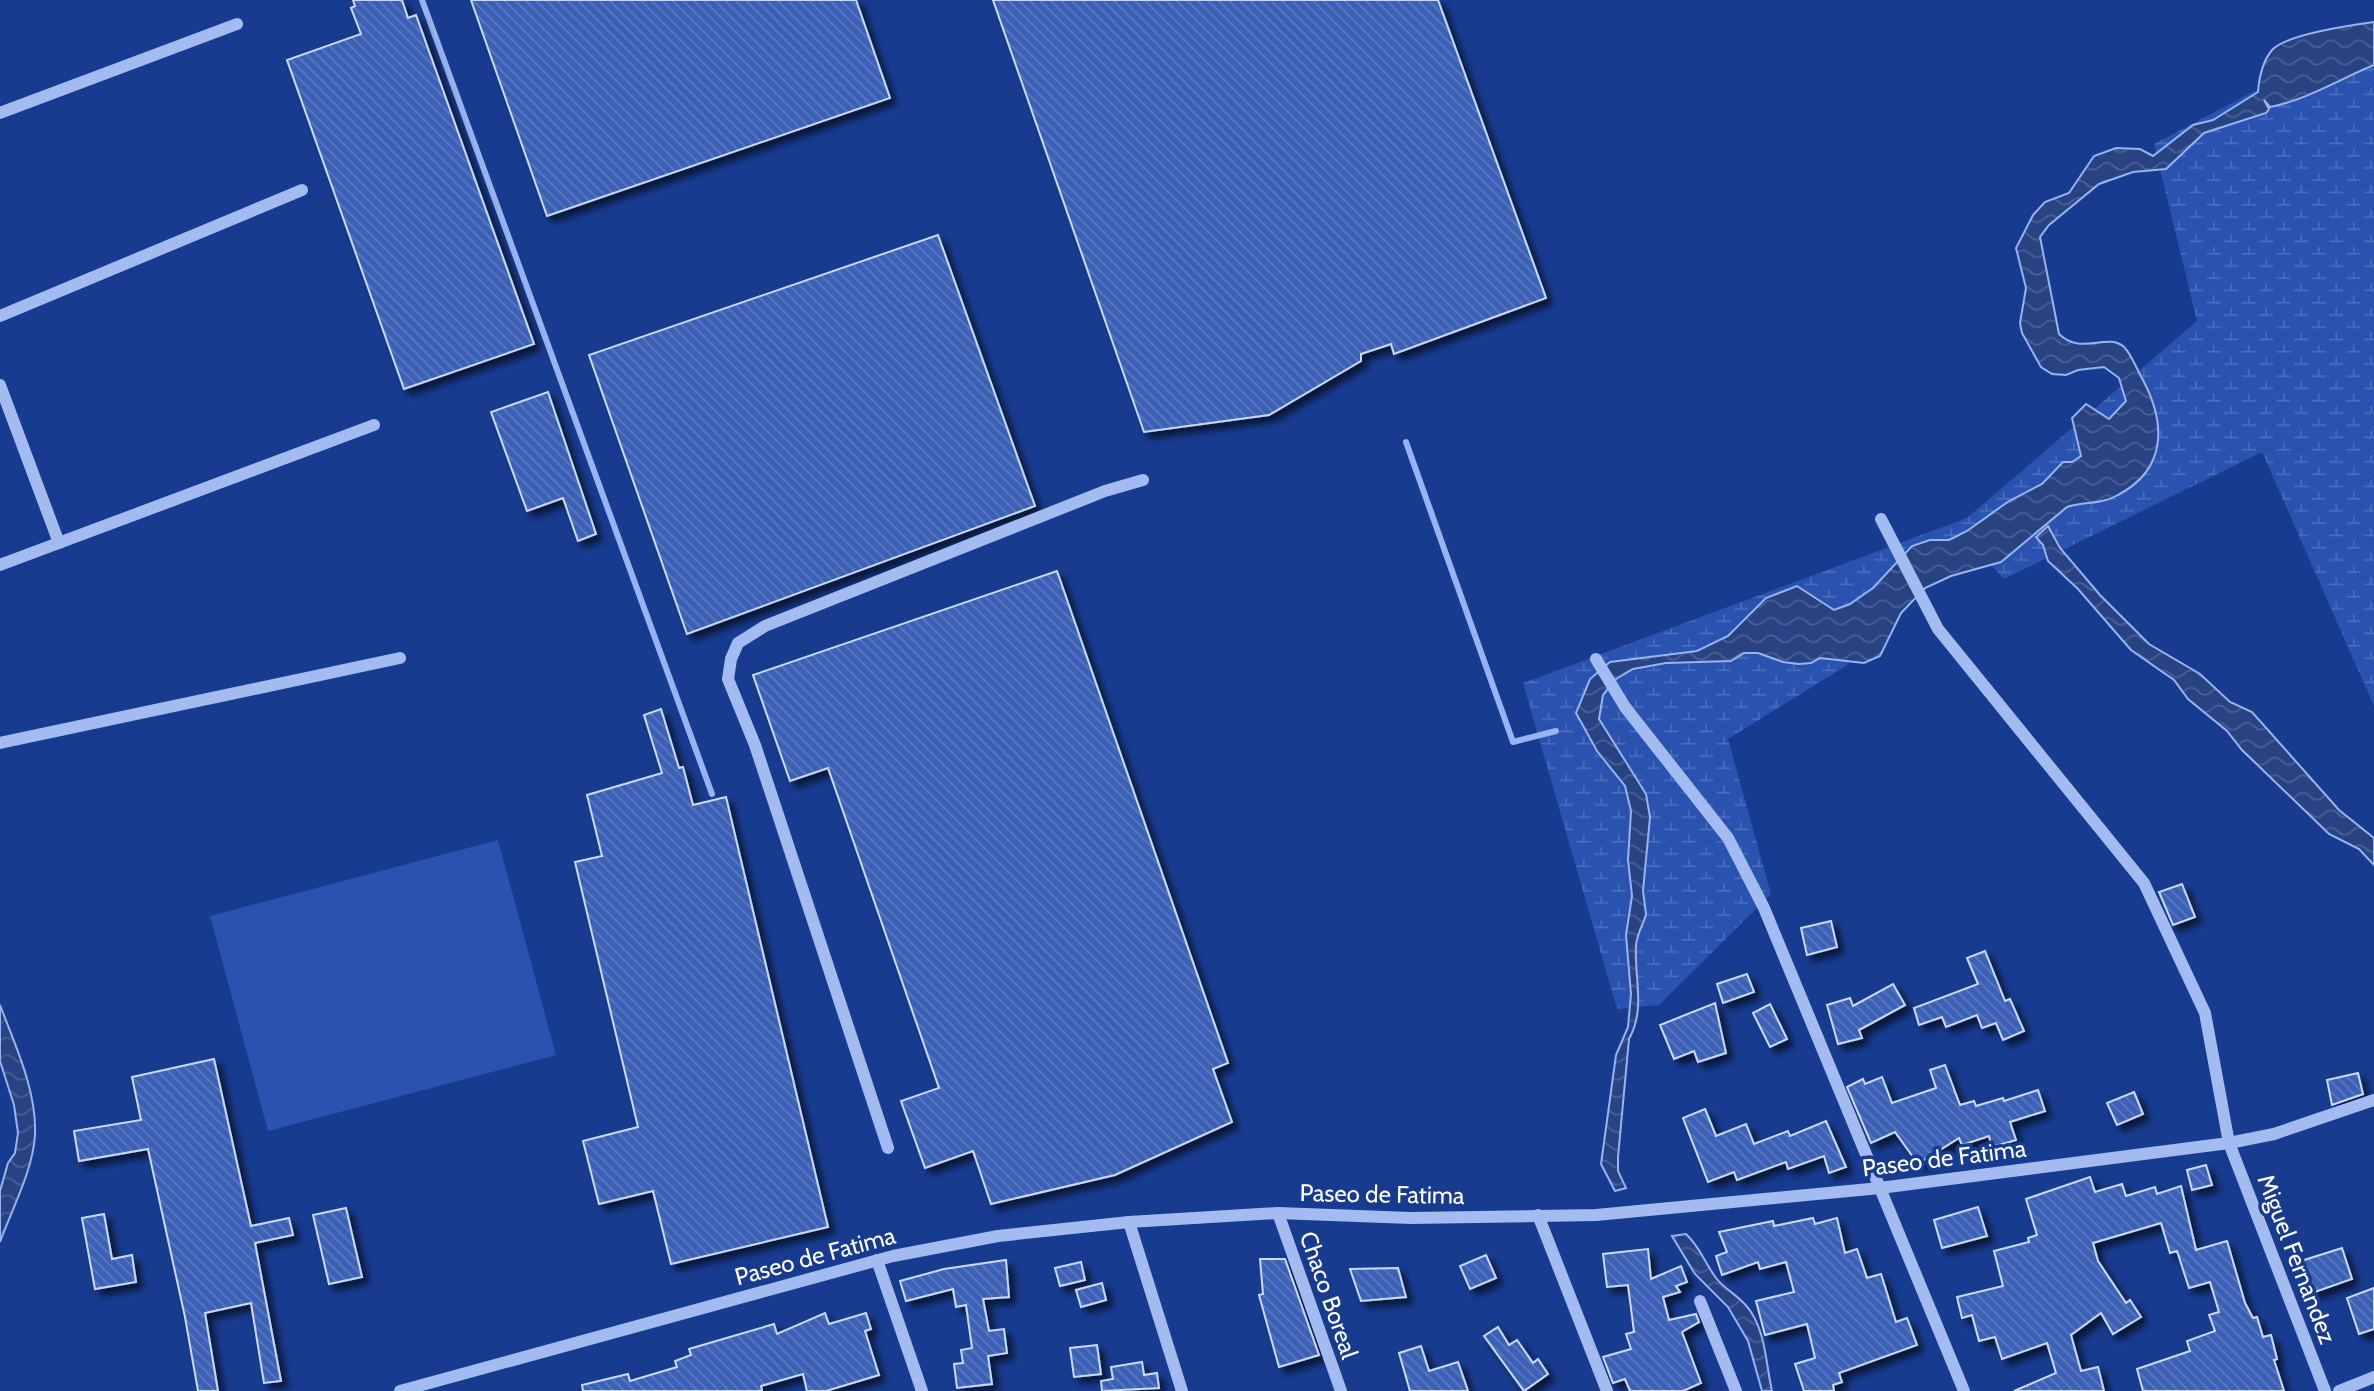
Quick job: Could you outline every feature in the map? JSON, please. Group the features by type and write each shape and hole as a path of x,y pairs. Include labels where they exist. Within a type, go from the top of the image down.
{"street":[{"path":"0,113 237,24"},
{"path":"0,316 302,190"},
{"path":"0,385 59,543"},
{"path":"0,565 374,425"},
{"path":"888,1148 755,746 728,678 731,659 738,643 765,626 1105,491 1143,480"},
{"name":"Miguel Fernandez","path":"1881,519 1938,629 2144,883 2205,1013 2229,1143 2325,1391"},
{"path":"0,743 400,658"},
{"path":"1596,659 1625,707 1728,838 1764,908 1964,1391"},
{"name":"Paseo de Fatima","path":"400,1391 877,1261 998,1236 1129,1222 1278,1213 1411,1218 1596,1215 1880,1188 2229,1143 2274,1134 2374,1100"},
{"name":"Chaco Boreal","path":"1278,1213 1341,1391"},
{"path":"1538,1215 1608,1391"},
{"path":"1129,1222 1182,1391"},
{"path":"877,1261 922,1391"},
{"path":"1700,1301 1736,1391"},
{"path":"2339,1391 2374,1377"}],"green space":[{"path":"2374,28 2374,706 2262,452 2004,579 1978,551 1900,598 1846,666 1728,739 1771,894 1659,1005 1617,1009 1523,683 1967,518 2197,321 2154,144"},
{"path":"498,840 556,1055 268,1131 210,916"}],"water":[{"path":"2374,22 2374,65 2283,104 2270,107 2264,100 2269,109 2266,113 2204,133 2166,169 2133,172 2099,184 2049,225 2040,237 2059,334 2076,343 2110,342 2124,347 2151,397 2156,413 2158,444 2154,459 2134,484 2112,498 2067,507 2001,562 1951,576 1925,588 1901,613 1880,656 1864,663 1820,658 1811,663 1799,664 1783,662 1758,653 1744,653 1731,661 1666,663 1633,669 1616,679 1603,695 1599,719 1646,794 1650,817 1643,891 1646,914 1636,945 1637,1016 1629,1039 1618,1157 1618,1171 1626,1188 1615,1191 1601,1164 1616,1055 1628,1027 1631,994 1626,935 1632,896 1628,860 1631,811 1625,786 1597,751 1576,713 1590,679 1610,662 1697,651 1728,636 1766,598 1797,586 1834,610 1850,604 1873,588 1912,546 1930,540 1949,540 1967,531 2009,501 2042,484 2063,462 2072,462 2081,456 2072,418 2086,404 2109,419 2126,401 2119,378 2104,367 2078,370 2066,375 2052,374 2041,367 2022,333 2020,323 2026,288 2016,248 2033,215 2045,202 2069,193 2094,156 2116,148 2140,149 2153,156 2193,125 2213,120 2258,92 2266,59 2280,44 2320,31"},
{"path":"2048,526 2060,548 2100,595 2149,644 2200,674 2230,702 2252,712 2339,810 2374,838 2374,865 2359,849 2329,834 2242,750 2227,731 2188,699 2174,680 2131,650 2078,589 2048,561 2043,545 2036,537"},
{"path":"0,1005 29,1085 35,1135 26,1176 0,1242 0,1191 8,1163 15,1153 18,1133 14,1105 0,1061"},
{"path":"1686,1234 1716,1278 1743,1302 1756,1321 1763,1340 1772,1391 1762,1391 1748,1341 1728,1307 1695,1274 1672,1236"}],"building":[{"path":"353,0 402,0 408,18 416,15 534,344 404,389 287,60 361,34 351,8 355,6"},
{"path":"471,0 856,0 890,98 547,216"},
{"path":"993,0 1438,0 1546,298 1394,354 1391,344 1361,354 1361,361 1269,415 1144,432"},
{"path":"938,235 1035,506 687,634 589,355"},
{"path":"548,392 596,534 578,541 563,498 527,511 491,412"},
{"path":"1057,571 1228,1063 1213,1069 1232,1122 1115,1175 991,1204 973,1151 925,1168 901,1101 939,1088 828,768 790,781 753,675"},
{"path":"661,709 679,768 683,767 693,805 726,797 828,1227 671,1264 653,1191 599,1204 583,1141 638,1127 575,862 602,856 587,795 662,773 644,715"},
{"path":"2182,884 2195,917 2173,925 2159,892"},
{"path":"1831,921 1837,947 1807,955 1801,928"},
{"path":"1985,951 2005,1001 2010,999 2024,1031 2003,1040 1996,1023 1982,1028 1977,1015 1946,1027 1942,1017 1919,1025 1914,1008 1978,984 1967,958"},
{"path":"1747,974 1754,992 1723,1003 1717,984"},
{"path":"1893,984 1905,1005 1859,1030 1862,1038 1838,1044 1827,1005 1850,998 1853,1006"},
{"path":"1715,1003 1726,1053 1698,1062 1694,1051 1674,1059 1660,1025"},
{"path":"1770,1004 1787,1039 1770,1047 1753,1013"},
{"path":"214,1059 251,1226 289,1218 293,1235 255,1243 281,1381 264,1383 251,1303 205,1313 218,1391 198,1391 185,1317 148,1149 79,1161 74,1131 141,1120 132,1077"},
{"path":"1945,1065 1960,1105 1974,1101 1976,1106 2003,1098 2004,1101 2038,1090 2045,1111 2010,1122 2016,1140 1992,1147 1989,1136 1962,1145 1959,1138 1918,1164 1895,1132 1871,1143 1847,1087 1863,1079 1865,1084 1882,1077 1892,1103 1936,1088 1930,1070"},
{"path":"2358,1073 2363,1094 2332,1105 2327,1080"},
{"path":"2134,1092 2143,1114 2117,1125 2107,1103"},
{"path":"1705,1109 1716,1136 1746,1124 1754,1144 1788,1131 1790,1136 1826,1121 1846,1167 1829,1173 1824,1156 1788,1169 1786,1162 1737,1180 1734,1172 1708,1182 1683,1118"},
{"path":"2206,1165 2212,1185 2192,1190 2187,1170"},
{"path":"2090,1177 2095,1192 2122,1184 2126,1196 2155,1187 2157,1194 2181,1186 2196,1250 2227,1241 2245,1303 2253,1318 2257,1317 2263,1337 2271,1335 2277,1359 2274,1360 2284,1391 2143,1391 2137,1369 2190,1351 2187,1341 2215,1331 2209,1315 2219,1312 2210,1282 2189,1288 2177,1251 2170,1253 2161,1223 2093,1243 2098,1261 2126,1303 2130,1300 2141,1317 2113,1334 2101,1313 2071,1335 2081,1371 2098,1367 2104,1391 2014,1391 2056,1373 2047,1343 2002,1359 1995,1337 1979,1341 1972,1315 1962,1318 1957,1297 2003,1286 1994,1251 2029,1242 2028,1238 2037,1235 2026,1199"},
{"path":"1978,1207 1987,1236 1942,1248 1934,1220"},
{"path":"346,1208 362,1277 329,1284 313,1215"},
{"path":"104,1214 112,1259 132,1255 136,1282 95,1289 82,1218"},
{"path":"1813,1218 1815,1224 1837,1218 1845,1253 1857,1249 1867,1278 1881,1274 1896,1322 1907,1318 1917,1345 1839,1373 1842,1382 1833,1385 1834,1391 1804,1391 1795,1364 1815,1358 1807,1324 1765,1335 1756,1301 1794,1292 1786,1262 1760,1269 1758,1262 1722,1275 1716,1256 1727,1252 1719,1232 1773,1221 1774,1226"},
{"path":"2342,1248 2352,1279 2312,1293 2301,1261"},
{"path":"1648,1249 1651,1279 1681,1266 1687,1282 1676,1286 1680,1292 1663,1297 1669,1320 1696,1314 1699,1322 1682,1332 1701,1383 1683,1391 1630,1391 1625,1379 1613,1383 1603,1357 1631,1349 1626,1334 1634,1332 1628,1285 1607,1287 1603,1254"},
{"path":"1486,1255 1496,1278 1470,1289 1460,1266"},
{"path":"1260,1259 1285,1259 1319,1355 1279,1367 1259,1295 1263,1294"},
{"path":"1006,1260 1009,1297 983,1299 989,1331 1004,1329 1007,1353 988,1356 992,1384 957,1388 954,1364 963,1363 961,1350 972,1348 966,1305 956,1307 953,1289 906,1301 900,1281 944,1269"},
{"path":"1081,1262 1085,1280 1060,1286 1055,1268"},
{"path":"1398,1268 1406,1297 1361,1301 1350,1269"},
{"path":"1102,1283 1106,1300 1081,1307 1076,1290"},
{"path":"2374,1288 2374,1329 2359,1334 2347,1298"},
{"path":"825,1313 829,1324 866,1313 871,1329 865,1331 879,1375 826,1391 807,1391 803,1374 761,1386 762,1391 583,1391 582,1385 628,1374 630,1381 677,1367 675,1361 691,1355 689,1349 774,1324 777,1334"},
{"path":"1498,1327 1509,1345 1517,1340 1533,1363 1538,1359 1548,1374 1524,1391 1484,1336"},
{"path":"1097,1345 1101,1374 1074,1377 1070,1348"},
{"path":"1421,1346 1429,1371 1458,1362 1468,1391 1410,1391 1399,1353"},
{"path":"1142,1362 1144,1375 1157,1373 1159,1388 1102,1391 1101,1381 1113,1379 1111,1367"}],"waterway":[{"path":"422,0 712,794"},
{"path":"1406,442 1513,742 1556,731"}]}
